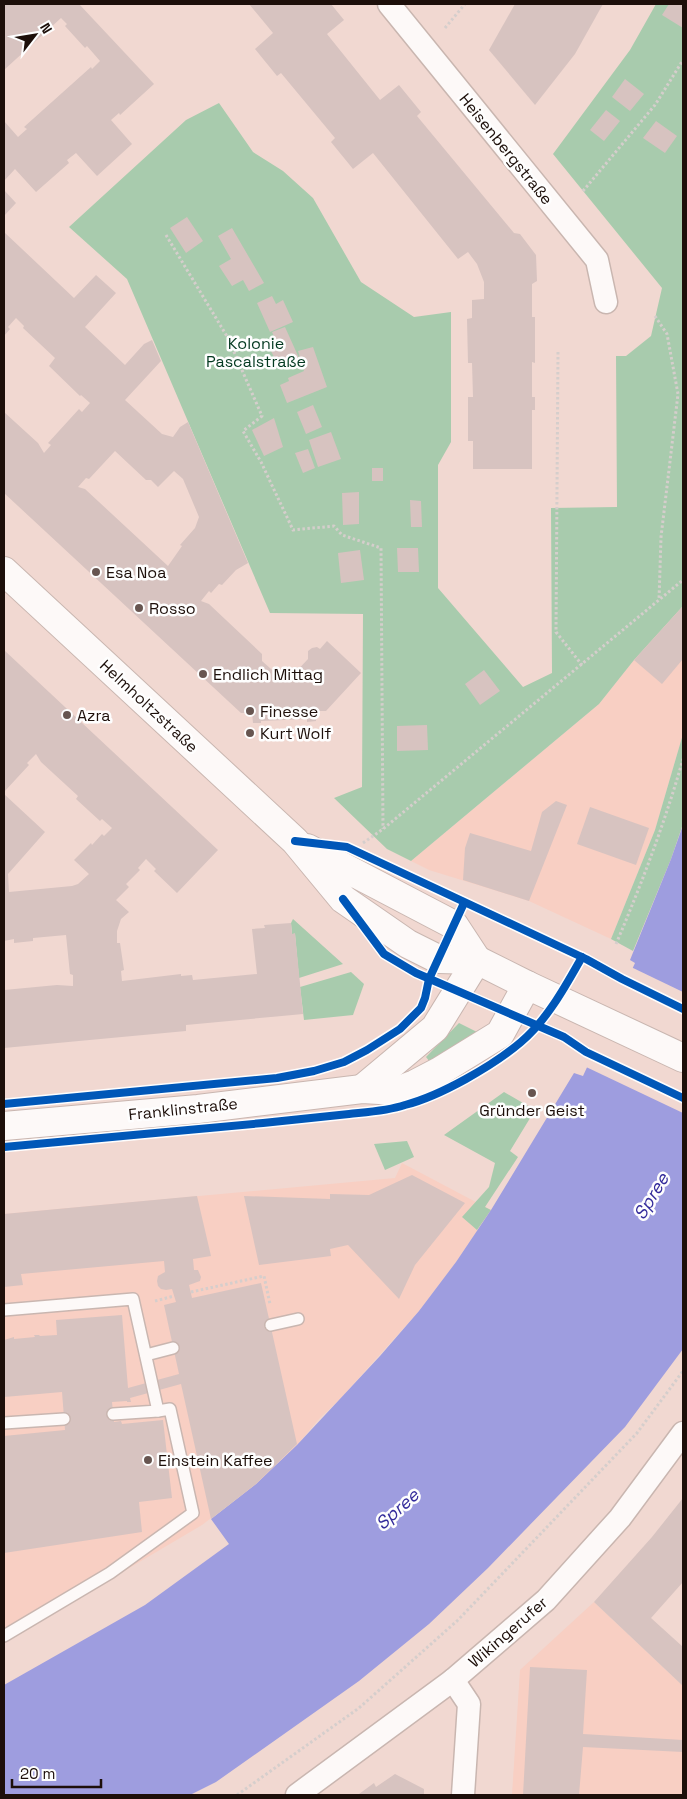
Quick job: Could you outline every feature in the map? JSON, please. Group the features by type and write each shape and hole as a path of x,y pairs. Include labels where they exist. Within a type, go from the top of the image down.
{"main road":[{"name":"Helmholtzstraße","path":"4,571 295,841 344,900 408,944 438,959 478,960 602,1021 683,1058"},
{"name":"Helmholtzstraße","path":"295,841 454,924 478,960"},
{"path":"362,1089 435,1028 478,960"},
{"name":"Franklinstraße","path":"4,1126 198,1109 362,1089 397,1091 440,1071 500,1034 527,985"}],"street":[{"name":"Heisenbergstraße","path":"389,4 597,260 606,302"},
{"name":"Wikingerufer","path":"297,1795 453,1680 546,1600 620,1518 683,1433"},
{"path":"453,1680 469,1704 463,1795"}],"lane":[{"path":"4,1310 133,1299 158,1411"},
{"path":"273,1325 298,1319"},
{"path":"146,1355 173,1348"},
{"path":"4,1636 110,1573 193,1513 170,1409 113,1414"},
{"path":"4,1424 64,1419"}],"path":[{"path":"444,28 465,4"},
{"path":"583,191 655,105 683,60"},
{"path":"166,236 228,338 262,416 243,431 261,462 293,530 334,526 342,535 381,548 383,829"},
{"path":"655,316 667,334 678,394 660,537 659,600"},
{"path":"558,352 556,632 582,665"},
{"path":"363,842 383,829 683,580"},
{"path":"616,944 666,818 683,759"},
{"path":"191,1292 264,1276 273,1325"},
{"path":"237,1795 359,1708 458,1620 637,1434 683,1371"}],"shaded area":[{"path":"683,606 683,734 655,830 611,939 529,901 429,870 411,861 599,704 634,660"},
{"path":"402,1163 491,1210 456,1262 419,1311 297,1445 256,1484 202,1525 4,1642 4,1214 395,1178"},
{"path":"594,1602 683,1686 683,1795 512,1795 520,1670"}],"green space":[{"name":"Kolonie Pascalstraße","path":"656,4 683,4 683,606 634,660 599,704 411,861 387,849 334,798 362,787 363,614 270,613 127,279 69,227 186,120 219,103 253,152 283,171 313,198 361,282 414,317 451,312 451,442 438,465 438,588 523,687 552,673 551,508 617,507 616,356 626,356 651,336 662,288 553,154 630,50"},
{"path":"683,734 683,824 671,859 633,951 611,939 655,830"},
{"path":"293,919 343,964 299,978 295,934 292,934 291,923"},
{"path":"351,972 364,984 353,1015 304,1020 300,987"},
{"path":"459,1023 477,1032 430,1062 426,1057"},
{"path":"504,1092 535,1110 510,1151 518,1157 485,1207 491,1210 477,1230 462,1217 489,1187 495,1163 444,1135"},
{"path":"407,1141 414,1157 385,1170 374,1144"}],"water":[{"name":"Spree","path":"683,825 683,1349 625,1427 488,1568 429,1624 359,1681 216,1782 190,1795 4,1795 4,1685 145,1605 229,1544 211,1519 256,1484 297,1445 380,1356 419,1311 456,1262 491,1210 574,1073 583,1076 635,963 630,960"}],"pier":[{"path":"631,967 683,992 683,1113 584,1066"}],"building":[{"path":"4,4 79,4 154,84 120,115 119,113 111,120 132,144 97,176 76,153 67,160 69,163 36,192 15,169 4,181 4,121 18,137 27,129 24,127 100,61 65,26 67,24 61,18 4,70"},
{"path":"249,4 331,4 344,20 327,34 380,100 399,85 421,112 417,116 514,233 520,234 536,255 537,281 532,284 532,317 535,317 535,363 532,362 532,397 535,397 535,410 532,410 532,469 473,469 473,441 468,441 468,397 473,397 472,363 468,363 467,319 472,318 472,300 484,299 484,282 477,264 468,252 458,259 373,153 353,169 331,142 335,138 281,73 277,76 255,49 273,33"},
{"path":"515,4 603,4 575,54 535,105 489,50"},
{"path":"669,4 683,4 683,28 662,15"},
{"path":"625,79 644,94 630,111 612,97"},
{"path":"606,110 620,121 604,141 590,130"},
{"path":"656,121 677,136 665,153 643,138"},
{"path":"4,190 16,203 4,216"},
{"path":"187,217 203,241 186,253 170,228"},
{"path":"232,228 264,283 249,291 243,280 232,286 219,266 231,259 218,236"},
{"path":"4,232 74,298 96,275 116,293 85,327 125,365 144,344 152,340 161,361 125,400 162,434 173,437 180,427 188,422 248,563 236,570 222,585 219,584 211,593 209,591 201,601 209,604 262,654 262,661 280,677 291,677 308,659 308,651 317,647 320,649 327,641 361,673 326,711 316,711 316,721 307,722 307,719 253,723 252,713 241,713 4,493 4,412 38,443 44,453 51,445 48,443 79,409 82,412 90,403 80,396 49,366 55,358 23,328 24,326 16,318 8,327 10,329 4,336","holes":["115,451 146,480 151,480 158,487 174,471 183,479 199,517 195,528 180,545 182,546 168,566 85,489 78,487 86,478 89,479"]},
{"path":"272,296 276,304 283,300 293,322 270,332 257,303"},
{"path":"285,327 299,358 278,365 269,347 277,343 272,332"},
{"path":"313,347 327,387 287,403 280,385 289,381 288,378 304,371 298,351"},
{"path":"313,405 322,427 306,434 297,412"},
{"path":"274,418 283,447 264,456 252,430"},
{"path":"331,432 341,459 318,467 309,440"},
{"path":"308,449 315,468 303,473 295,453"},
{"path":"372,468 383,468 383,481 372,481"},
{"path":"359,492 359,524 343,525 342,493"},
{"path":"410,500 421,501 422,527 411,527"},
{"path":"397,548 418,548 419,572 398,572"},
{"path":"360,550 364,580 341,583 338,553"},
{"path":"683,606 683,659 662,684 634,660"},
{"path":"4,650 218,850 177,893 154,871 156,869 146,859 138,868 140,870 126,884 129,887 116,900 129,912 121,919 117,931 117,943 120,943 124,970 121,971 122,981 181,974 181,976 192,975 193,980 257,974 252,929 265,928 264,925 291,923 292,934 295,933 303,1014 186,1025 186,1031 4,1048 4,990 57,985 73,986 73,975 70,974 66,935 33,938 33,941 14,943 14,939 4,941 4,794 45,832 8,874 9,892 78,884 89,874 74,860 91,843 92,845 102,834 104,836 112,828 102,819 100,821 76,799 78,796 41,762 36,754 27,763 29,765 4,792"},
{"path":"484,670 500,691 480,705 465,684"},
{"path":"427,725 428,750 397,751 397,726"},
{"path":"556,801 567,805 529,901 463,880 465,848 470,833 531,851 542,812"},
{"path":"590,807 649,828 636,865 577,844"},
{"path":"412,1175 465,1203 415,1265 399,1299 348,1245 330,1249 331,1256 259,1265 244,1196 330,1199 330,1194 369,1195"},
{"path":"197,1196 211,1256 193,1259 194,1270 198,1270 201,1277 200,1281 189,1285 192,1298 261,1283 297,1444 256,1484 211,1519 181,1384 130,1398 131,1402 112,1402 114,1422 121,1421 122,1424 163,1420 172,1498 139,1502 142,1532 4,1553 4,1436 65,1430 62,1392 4,1397 4,1340 14,1337 14,1339 35,1337 34,1335 57,1335 56,1320 122,1315 128,1388 179,1374 164,1305 176,1302 172,1289 161,1289 157,1281 158,1276 165,1272 164,1261 21,1274 23,1285 4,1287 4,1214"},
{"path":"683,1498 683,1582 651,1618 683,1647 683,1686 594,1602 652,1537"},
{"path":"530,1667 587,1670 583,1734 683,1740 683,1752 583,1747 579,1795 523,1795"},
{"path":"395,1774 424,1789 424,1795 359,1794 374,1783 376,1787"}],"cycle path":[{"path":"295,841 347,847 586,959 683,1009"},
{"path":"343,899 384,954 416,973 564,1037 586,1052 683,1098"},
{"path":"4,1104 277,1078 314,1071 344,1062 400,1029 421,1008 429,979 464,903"},
{"path":"4,1147 370,1112 391,1109 419,1101 466,1079 496,1061 521,1042 547,1013 582,957"}],"place":[{"name":"Esa Noa","path":"96,572"},
{"name":"Rosso","path":"139,608"},
{"name":"Endlich Mittag","path":"203,674"},
{"name":"Finesse","path":"250,711"},
{"name":"Azra","path":"67,715"},
{"name":"Kurt Wolf","path":"250,733"},
{"name":"Gründer Geist","path":"532,1093"},
{"name":"Einstein Kaffee","path":"148,1460"}]}
